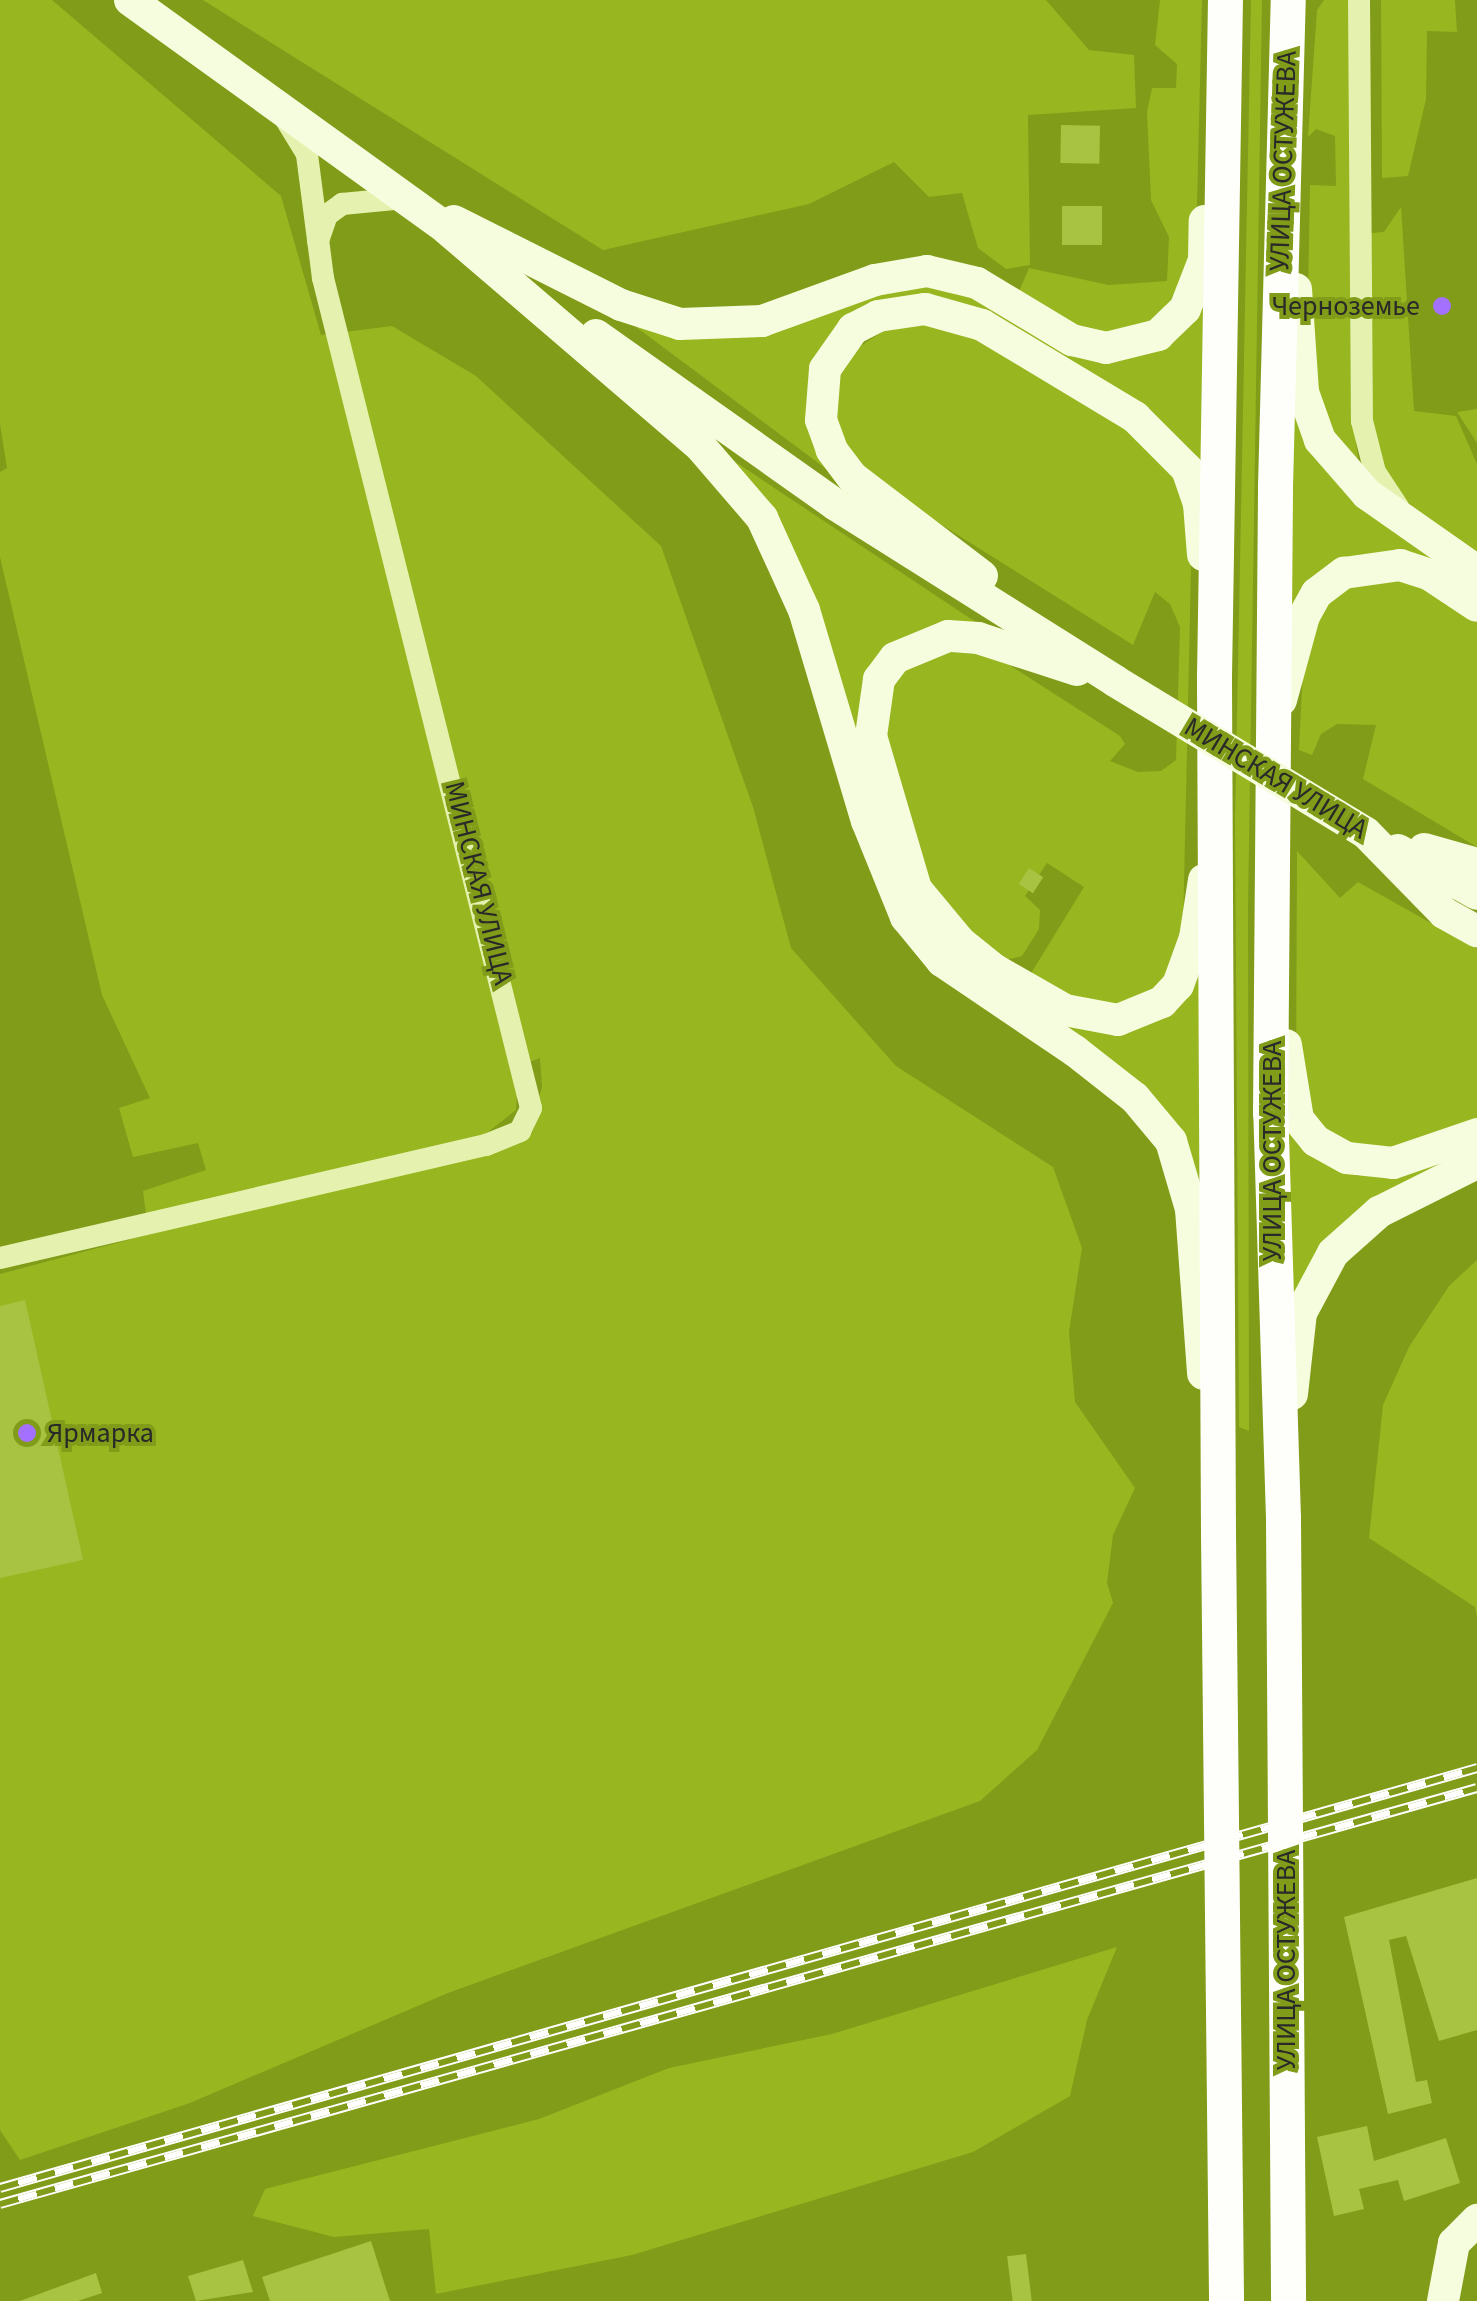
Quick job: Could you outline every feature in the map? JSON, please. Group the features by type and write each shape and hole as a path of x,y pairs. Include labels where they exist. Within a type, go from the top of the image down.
{"main road":[{"name":"УЛИЦА ОСТУЖЕВА","path":"1222,0 1214,808 1226,2301"},
{"name":"УЛИЦА ОСТУЖЕВА","path":"1288,0 1275,467 1271,1276 1283,1518 1288,2301"}],"street":[{"name":"МИНСКАЯ УЛИЦА","path":"130,0 285,118 405,198 836,505 1366,833 1477,894"},
{"path":"318,241 333,208 405,198 621,305 680,324 762,321 875,280 927,271 977,283 1072,340 1106,348 1133,344 1178,318 1199,281 1222,0"},
{"path":"1288,0 1297,348 1308,414 1338,465 1367,494 1477,571"},
{"path":"1359,0 1365,439 1395,505 1441,547"},
{"name":"МИНСКАЯ УЛИЦА","path":"0,1258 486,1145 520,1131 532,1108 318,241 306,154 285,118"},
{"path":"447,230 702,447 762,518 804,610 891,890 922,940 965,980 1136,1098 1171,1141 1192,1209 1218,1533"},
{"path":"1116,681 852,477 832,450 820,394 836,347 852,329 902,310 953,314 1018,343 1162,438 1186,469 1198,504 1214,676"},
{"path":"1276,719 1304,616 1317,593 1344,574 1400,565 1430,575 1477,606"},
{"path":"1116,681 978,638 948,636 895,658 879,680 872,736 896,832 930,910 995,970 1044,1000 1092,1018 1140,1014 1162,1002 1189,964 1214,808"},
{"path":"1366,833 1477,864"},
{"path":"1366,833 1444,913 1477,932"},
{"path":"1275,862 1288,1085 1304,1129 1347,1158 1378,1164 1416,1158 1477,1134"},
{"path":"1283,1518 1294,1359 1301,1312 1318,1276 1332,1252 1379,1212 1477,1163"},
{"path":"1444,2301 1454,2243 1477,2220"}],"green space":[{"path":"0,0 52,0 281,196 321,335 392,326 476,376 661,546 753,807 791,948 896,1066 1053,1167 1082,1248 1069,1332 1075,1402 1135,1488 1113,1535 1107,1583 1113,1603 1037,1750 980,1801 448,1993 190,2103 20,2160 0,2130 0,1274 528,1134 542,1087 540,1058 519,1066 516,1110 478,1140 147,1222 143,1191 206,1170 198,1143 133,1157 119,1108 150,1098 102,995 0,557 0,472 7,468 0,424"},
{"path":"203,0 1046,0 1089,50 1134,55 1136,108 1028,115 1030,265 1006,269 978,248 962,193 929,197 894,162 809,204 603,250"},
{"path":"1160,0 1202,0 1196,246 1162,320 1105,339 1017,296 1029,268 1109,285 1167,281 1169,237 1151,200 1147,112 1152,88 1176,88 1177,64 1155,45"},
{"path":"1251,0 1262,0 1248,907 1249,1431 1239,1427 1235,819"},
{"path":"1324,0 1349,0 1351,409 1359,464 1329,438 1307,347 1310,185 1336,186 1335,136 1316,129 1308,137 1317,10"},
{"path":"1381,0 1455,0 1457,32 1427,31 1426,99 1408,176 1382,178"},
{"path":"1401,207 1414,411 1456,416 1477,464 1477,560 1420,517 1386,478 1371,417 1371,233 1384,232"},
{"path":"956,287 1092,357 1208,287 1205,488 978,312 831,335 837,477 620,315 651,328 881,288"},
{"path":"898,322 951,325 1116,420 1177,471 1192,524 1183,929 1162,987 1101,1010 1030,975 1084,887 1047,863 1025,896 1040,910 1039,929 1022,956 1002,961 930,892 880,732 899,668 934,651 994,655 1120,736 1125,744 1110,761 1138,772 1161,771 1176,760 1180,627 1170,604 1155,592 1133,645 867,478 832,424 840,359"},
{"path":"1294,405 1477,587 1395,555 1288,634"},
{"path":"1477,409 1477,443 1457,412"},
{"path":"728,457 983,627 933,628 898,643 876,663 862,700 868,762 901,878 931,933 986,977 1085,1028 1122,1030 1172,1010 1189,994 1200,963 1199,1194 1178,1138 1149,1101 953,962 909,909 884,852 795,563"},
{"path":"1402,576 1477,621 1477,847 1363,779 1376,725 1337,724 1321,734 1312,755 1299,750 1304,648 1331,592"},
{"path":"1297,851 1340,898 1358,882 1477,949 1477,1121 1392,1153 1324,1136 1296,1084"},
{"path":"1286,1118 1345,1172 1358,1176 1455,1152 1290,1312"},
{"path":"1477,1260 1477,1617 1475,1607 1369,1538 1383,1405 1409,1347 1449,1286"},
{"path":"1117,1947 1087,2020 1070,2096 973,2152 632,2255 436,2294 429,2229 334,2237 253,2216 265,2189 539,2119 669,2068 832,2034"}],"building":[{"path":"1061,125 1100,126 1099,164 1060,163"},
{"path":"1062,206 1102,206 1102,245 1062,245"},
{"path":"1029,868 1043,877 1033,893 1019,884"},
{"name":"Ярмарка","path":"25,1300 83,1560 0,1578 0,1306"},
{"path":"1477,1878 1477,2030 1439,2041 1406,1936 1389,1940 1416,2082 1427,2080 1432,2103 1388,2114 1344,1917"},
{"path":"1367,2126 1374,2161 1446,2138 1460,2183 1404,2201 1398,2180 1359,2189 1364,2209 1334,2216 1317,2137"},
{"path":"371,2241 390,2301 270,2301 262,2277"},
{"path":"1026,2254 1032,2301 1013,2301 1007,2256"},
{"path":"243,2260 253,2292 196,2301 188,2276"},
{"path":"96,2273 102,2293 78,2301 20,2301"}],"railway":[{"path":"0,2188 1477,1768"},
{"path":"0,2204 1477,1788"}],"place":[{"name":"Черноземье","path":"1442,306"},
{"name":"Ярмарка","path":"27,1433"}]}
